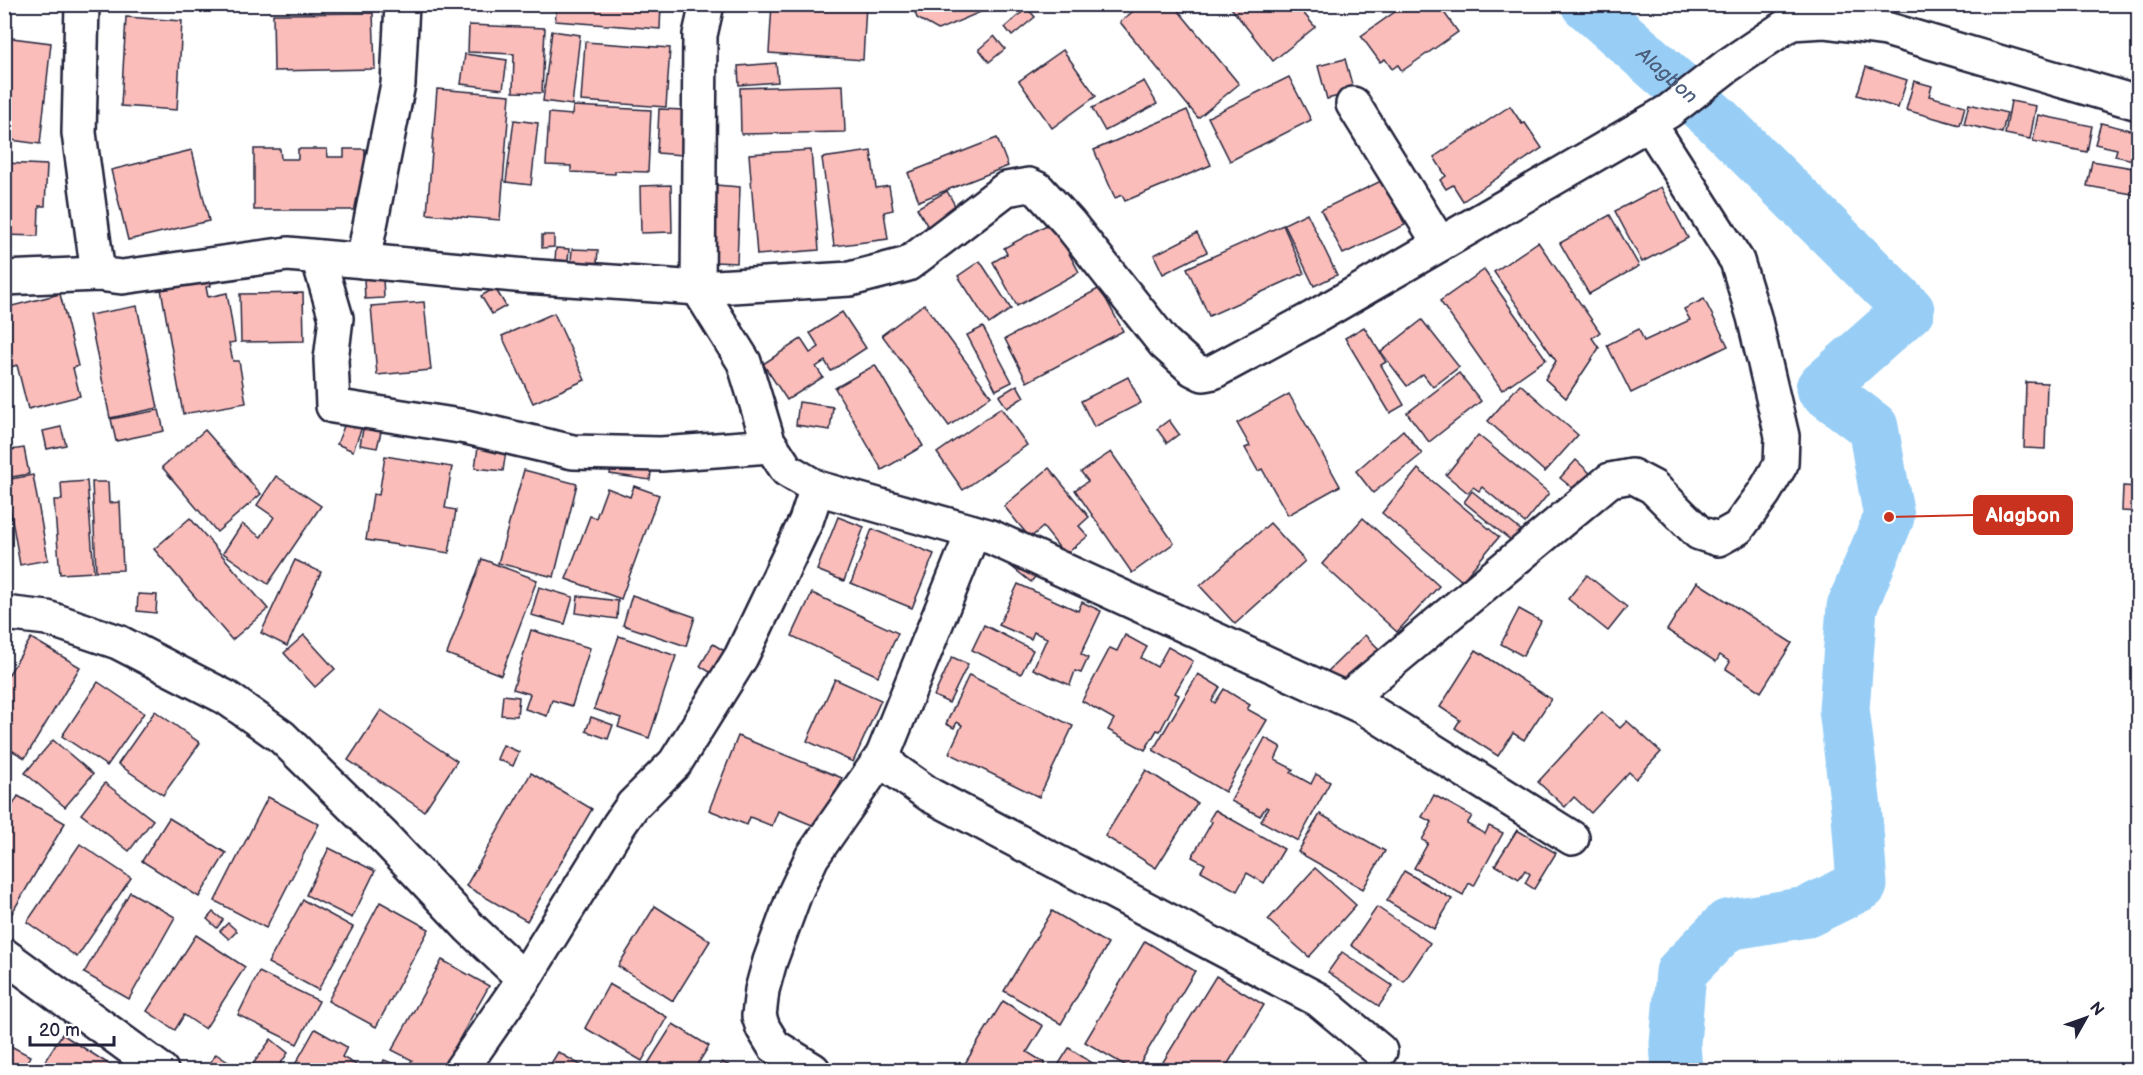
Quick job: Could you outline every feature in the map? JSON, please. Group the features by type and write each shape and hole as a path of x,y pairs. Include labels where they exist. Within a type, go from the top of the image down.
{"street":[{"path":"82,4 79,133 98,274"},
{"path":"363,261 398,84 402,4"},
{"path":"707,4 700,35 698,288 744,362 771,446 788,470 817,488 991,537 1347,699 1365,708 1572,838"},
{"path":"4,278 98,274 122,277 288,254 526,276 698,288 850,279 908,264 1006,189 1029,185 1038,189 1069,223 1164,343 1193,369 1203,374 1213,372 1313,318 1659,117 1727,66 1791,23 1824,21 1886,29 2139,103"},
{"path":"1353,104 1440,244"},
{"path":"1347,699 1610,480 1632,476 1653,487 1699,533 1718,539 1738,528 1764,493 1781,464 1782,436 1754,317 1737,261 1659,117"},
{"path":"318,256 336,318 331,360 333,406 466,427 573,452 662,454 771,446"},
{"path":"461,1071 524,979 633,805 675,763 741,657 806,521 817,488"},
{"path":"813,1071 774,1046 759,1016 762,990 770,961 795,893 812,857 883,755 973,532"},
{"path":"4,613 46,618 118,642 227,698 282,737 382,836 469,927 524,979"},
{"path":"883,755 893,769 930,795 1319,1000 1380,1051"},
{"path":"4,955 161,1071"}],"building":[{"path":"557,4 661,4 660,29 555,21"},
{"path":"772,4 866,4 863,60 769,53"},
{"path":"912,4 991,4 990,8 938,30 917,18"},
{"path":"1142,4 1173,4 1239,84 1198,118 1120,22"},
{"path":"1228,4 1296,4 1315,27 1273,61"},
{"path":"1406,4 1418,4 1421,8 1425,4 1438,4 1458,32 1402,71 1398,65 1392,69 1385,59 1380,62 1361,36"},
{"path":"1027,8 1035,17 1012,36 1005,27"},
{"path":"373,13 375,69 274,71 273,14"},
{"path":"126,17 182,21 177,110 121,106"},
{"path":"469,25 545,28 542,93 513,92 514,54 468,52"},
{"path":"552,31 580,35 572,105 543,101"},
{"path":"994,36 1005,49 989,62 979,49"},
{"path":"4,37 51,43 40,144 4,139"},
{"path":"585,42 670,48 666,107 581,101"},
{"path":"1063,50 1096,96 1052,128 1019,81"},
{"path":"465,54 507,60 503,89 461,84"},
{"path":"1345,59 1354,92 1327,99 1318,66"},
{"path":"776,63 778,82 739,85 738,66"},
{"path":"1866,67 1907,80 1898,108 1857,95"},
{"path":"1289,77 1311,120 1230,161 1208,117"},
{"path":"1144,81 1157,104 1105,131 1092,108"},
{"path":"1914,81 1932,86 1929,96 1965,106 1960,125 1906,110"},
{"path":"843,85 845,132 741,134 740,88"},
{"path":"437,89 510,95 500,220 427,214"},
{"path":"2011,101 2036,106 2030,139 2005,134"},
{"path":"1969,104 2007,113 2002,133 1964,124"},
{"path":"573,106 651,110 648,172 615,171 615,174 571,172 571,166 546,165 549,113 572,115"},
{"path":"1510,106 1542,148 1463,201 1453,185 1446,189 1440,180 1446,176 1434,157"},
{"path":"659,109 685,110 683,155 657,153"},
{"path":"1187,110 1211,165 1125,201 1122,195 1115,198 1094,150"},
{"path":"2038,115 2092,126 2087,152 2033,141"},
{"path":"514,120 538,123 531,185 506,182"},
{"path":"2101,123 2138,132 2138,161 2115,156 2117,149 2095,144"},
{"path":"997,138 1008,166 919,201 908,173"},
{"path":"254,149 280,149 281,159 298,159 298,149 327,149 328,157 344,157 344,149 365,149 365,210 254,210"},
{"path":"192,150 209,221 128,240 111,170"},
{"path":"811,150 819,250 757,255 749,154"},
{"path":"871,151 876,188 889,186 893,210 884,212 888,239 834,246 822,158"},
{"path":"2092,161 2138,169 2138,195 2087,186"},
{"path":"4,163 47,165 45,206 39,206 38,236 4,235"},
{"path":"1383,180 1405,225 1343,254 1321,210"},
{"path":"671,185 672,232 641,233 640,186"},
{"path":"715,185 740,187 737,263 714,262"},
{"path":"1661,187 1688,238 1642,262 1615,211"},
{"path":"947,191 958,211 928,227 917,208"},
{"path":"1307,213 1337,275 1314,286 1284,224"},
{"path":"1610,215 1639,266 1589,294 1560,243"},
{"path":"1052,222 1079,272 1017,306 993,262 1007,254 1004,248"},
{"path":"1283,225 1304,273 1209,316 1187,268"},
{"path":"1197,233 1207,252 1163,274 1154,255"},
{"path":"542,235 554,235 554,247 542,248"},
{"path":"1538,242 1600,332 1592,338 1599,348 1566,398 1545,379 1556,361 1494,272"},
{"path":"556,248 569,249 568,261 555,260"},
{"path":"572,249 598,250 597,263 571,262"},
{"path":"980,261 1011,309 989,324 958,276"},
{"path":"1484,270 1546,359 1502,390 1440,301"},
{"path":"209,275 211,286 206,287 208,297 227,293 235,342 229,343 233,361 239,361 246,403 183,414 160,283"},
{"path":"383,278 384,298 365,299 364,279"},
{"path":"495,288 506,306 492,314 481,296"},
{"path":"1100,288 1123,331 1027,382 1005,339"},
{"path":"303,293 304,341 241,342 240,294"},
{"path":"60,294 78,366 73,368 80,396 28,409 17,365 11,367 4,340 4,334 9,333 4,308"},
{"path":"1704,299 1728,346 1631,393 1607,345 1639,329 1644,341 1690,320 1684,309"},
{"path":"424,302 431,370 377,375 371,306"},
{"path":"924,304 991,396 949,426 882,335"},
{"path":"137,306 158,408 110,418 89,315"},
{"path":"842,312 866,348 831,371 825,361 816,367 823,377 787,400 763,364 801,339 810,353 819,347 810,333"},
{"path":"554,313 585,380 533,403 502,336"},
{"path":"1422,320 1459,367 1433,387 1423,374 1407,386 1381,352"},
{"path":"983,327 1012,382 996,390 967,335"},
{"path":"1364,327 1386,362 1381,365 1404,405 1390,413 1345,338"},
{"path":"875,365 923,446 882,470 835,388"},
{"path":"1459,373 1481,401 1429,442 1407,413"},
{"path":"1128,377 1141,403 1094,427 1081,401"},
{"path":"2026,382 2047,383 2045,449 2024,448"},
{"path":"1520,384 1578,435 1545,472 1488,421"},
{"path":"1017,385 1024,397 1007,408 999,396"},
{"path":"1289,394 1340,486 1288,515 1262,469 1258,471 1245,448 1250,446 1237,423"},
{"path":"799,402 833,407 830,430 796,425"},
{"path":"1001,408 1027,445 963,490 937,453"},
{"path":"159,410 164,431 116,441 111,419"},
{"path":"1169,420 1179,434 1167,443 1157,429"},
{"path":"346,421 362,427 353,451 337,444"},
{"path":"364,424 382,428 377,448 360,445"},
{"path":"61,427 66,445 47,449 43,431"},
{"path":"205,430 261,494 217,532 162,467"},
{"path":"1403,430 1422,454 1373,493 1356,471"},
{"path":"1478,435 1549,493 1525,523 1482,487 1479,491 1473,487 1468,493 1446,475"},
{"path":"478,447 506,451 503,471 475,468"},
{"path":"24,448 29,474 6,478 4,451"},
{"path":"1111,452 1174,543 1132,573 1075,490 1088,481 1081,472"},
{"path":"385,456 452,467 445,508 456,510 449,553 366,540 373,494 379,495"},
{"path":"1576,460 1591,474 1576,491 1560,478"},
{"path":"612,461 652,466 650,480 610,474"},
{"path":"1049,468 1089,517 1079,526 1088,536 1065,555 1043,527 1030,538 1004,506"},
{"path":"1418,469 1499,537 1462,581 1382,513"},
{"path":"524,470 577,484 554,577 498,563"},
{"path":"33,475 48,560 20,565 5,480"},
{"path":"276,476 321,506 268,584 223,553 242,524 261,537 274,517 257,505"},
{"path":"87,481 94,572 60,574 54,500 62,500 61,483"},
{"path":"92,482 108,482 109,503 120,502 123,570 96,571"},
{"path":"634,486 659,495 621,599 566,579 590,516 596,518 607,488 630,497"},
{"path":"2123,486 2138,487 2138,512 2122,511"},
{"path":"1472,491 1528,536 1519,547 1464,502"},
{"path":"838,517 864,527 844,581 817,570"},
{"path":"190,518 268,609 232,640 154,549"},
{"path":"1363,518 1439,586 1397,632 1322,564"},
{"path":"1270,523 1305,561 1235,624 1200,586"},
{"path":"872,529 934,554 912,608 851,583"},
{"path":"4,532 10,569 4,570"},
{"path":"1016,551 1041,569 1031,582 1007,563"},
{"path":"482,559 537,580 501,675 447,654"},
{"path":"295,560 321,572 287,646 261,633"},
{"path":"1587,575 1627,607 1608,631 1568,599"},
{"path":"1697,582 1792,643 1761,692 1726,669 1730,662 1720,655 1716,662 1667,630"},
{"path":"1018,584 1078,611 1082,602 1101,611 1081,654 1088,658 1081,673 1075,671 1070,685 1033,669 1047,638 1034,632 1031,639 999,625"},
{"path":"539,587 573,597 565,624 531,615"},
{"path":"812,593 898,633 878,676 792,636"},
{"path":"138,594 157,595 156,613 137,611"},
{"path":"632,595 695,617 686,646 623,625"},
{"path":"578,596 618,601 617,619 576,613"},
{"path":"1519,609 1541,621 1523,656 1501,644"},
{"path":"984,625 1033,650 1021,674 972,650"},
{"path":"531,630 590,648 572,706 552,700 547,716 525,709 530,694 513,689"},
{"path":"304,635 335,669 315,687 284,653"},
{"path":"1125,635 1147,647 1141,658 1157,667 1168,647 1193,661 1175,693 1179,695 1160,731 1157,730 1145,750 1108,730 1114,719 1082,701 1110,648 1117,651"},
{"path":"1365,635 1382,652 1344,691 1326,673"},
{"path":"619,636 676,656 649,738 618,727 621,718 594,709"},
{"path":"31,638 80,667 25,758 4,746 4,682"},
{"path":"713,644 731,655 718,677 700,666"},
{"path":"1476,650 1551,699 1524,740 1513,733 1498,756 1455,728 1460,720 1440,707"},
{"path":"952,657 968,664 949,703 934,696"},
{"path":"1198,674 1220,687 1212,701 1215,703 1224,689 1250,705 1247,709 1267,720 1225,792 1153,750"},
{"path":"969,675 1073,726 1039,797 949,753 962,725 957,722 954,728 946,724"},
{"path":"835,679 881,700 853,762 807,741"},
{"path":"98,682 144,713 107,766 62,736"},
{"path":"503,695 519,697 517,716 501,715"},
{"path":"381,710 457,761 424,811 348,760"},
{"path":"155,711 200,743 163,795 118,764"},
{"path":"1602,712 1620,728 1627,721 1661,752 1636,779 1629,772 1591,813 1574,797 1565,807 1538,782"},
{"path":"591,717 613,725 608,739 586,731"},
{"path":"738,736 842,778 822,829 778,811 772,826 750,817 747,825 709,810"},
{"path":"1265,738 1281,747 1275,760 1293,769 1291,773 1311,784 1316,774 1330,782 1298,841 1261,821 1268,808 1266,807 1260,816 1231,801"},
{"path":"53,740 93,774 65,807 25,773"},
{"path":"503,745 519,752 513,766 497,759"},
{"path":"1146,770 1197,803 1156,868 1105,836"},
{"path":"531,773 592,809 527,921 466,886"},
{"path":"105,783 153,820 129,851 81,814"},
{"path":"1434,795 1472,816 1467,824 1485,834 1489,826 1503,833 1474,886 1469,883 1463,895 1414,868 1428,843 1422,840 1432,822 1422,817"},
{"path":"18,796 65,823 12,913 4,909 4,820"},
{"path":"268,797 319,824 266,928 215,901"},
{"path":"1215,810 1284,849 1264,883 1247,873 1237,891 1201,871 1205,864 1192,857 1212,822 1209,820"},
{"path":"1320,814 1385,851 1363,889 1298,852"},
{"path":"169,818 226,853 199,897 142,861"},
{"path":"1517,830 1556,853 1534,889 1525,883 1530,874 1525,870 1519,879 1495,865"},
{"path":"80,844 131,878 77,957 27,922"},
{"path":"329,848 375,871 352,918 306,895"},
{"path":"1315,868 1356,905 1309,957 1268,920"},
{"path":"1404,871 1452,899 1434,929 1387,901"},
{"path":"130,892 175,917 129,999 84,973"},
{"path":"303,900 353,927 318,990 268,963"},
{"path":"380,902 429,929 376,1027 328,1001"},
{"path":"655,906 710,941 673,1001 618,966"},
{"path":"1377,907 1430,943 1404,982 1351,945"},
{"path":"1052,911 1108,944 1061,1024 1004,991"},
{"path":"213,912 223,920 217,928 207,919"},
{"path":"228,923 237,931 229,939 220,931"},
{"path":"196,935 245,967 205,1029 184,1015 175,1030 147,1011"},
{"path":"1145,941 1195,971 1136,1070 1133,1070 1085,1042"},
{"path":"1342,952 1393,986 1379,1006 1328,972"},
{"path":"442,960 489,986 442,1070 417,1070 409,1066 412,1060 392,1050"},
{"path":"259,972 319,1001 297,1044 238,1015"},
{"path":"1216,976 1264,1005 1224,1070 1158,1070"},
{"path":"609,984 667,1017 642,1061 585,1028"},
{"path":"1003,1001 1043,1026 1027,1052 1045,1063 1041,1070 961,1070"},
{"path":"673,1024 709,1046 694,1070 644,1070"},
{"path":"315,1029 347,1047 342,1057 358,1066 355,1070 292,1070"},
{"path":"62,1034 118,1070 39,1070"},
{"path":"271,1039 288,1053 276,1070 253,1070 250,1068"},
{"path":"5,1043 30,1056 23,1070 4,1070"},
{"path":"1069,1048 1103,1070 1055,1070"},
{"path":"558,1052 589,1070 547,1070"},
{"path":"216,1054 240,1070 205,1070"},
{"path":"384,1060 409,1070 380,1070"},
{"path":"722,1062 738,1070 717,1070"}],"waterway":[{"name":"Alagbon","path":"1586,4 1716,119 1909,310 1821,388 1873,427 1889,517 1852,607 1844,709 1857,816 1862,885 1807,912 1727,925 1681,972 1675,1044 1677,1070"}],"place":[{"name":"Alagbon","path":"1889,517"}]}
